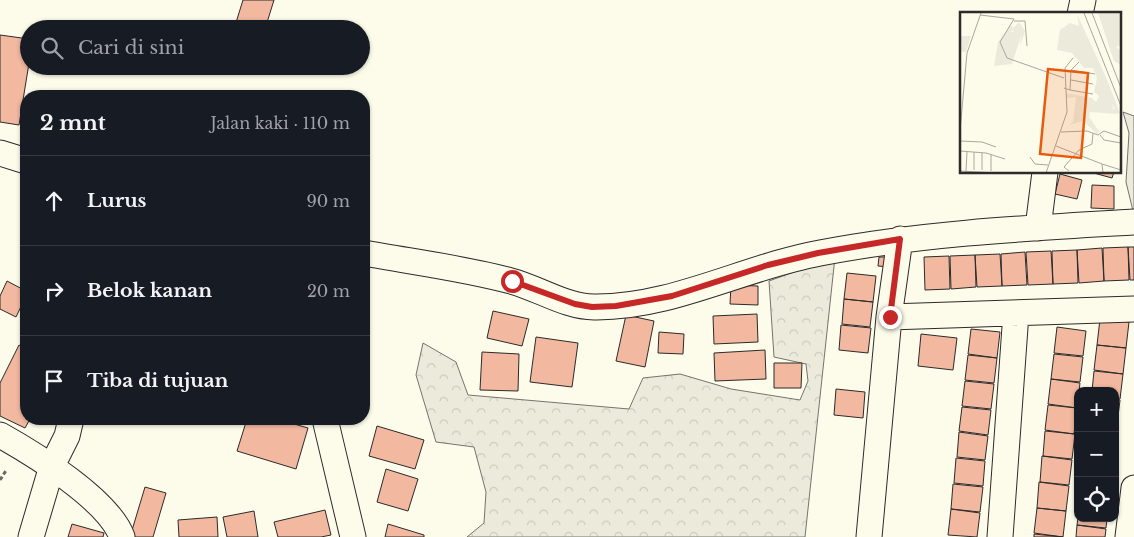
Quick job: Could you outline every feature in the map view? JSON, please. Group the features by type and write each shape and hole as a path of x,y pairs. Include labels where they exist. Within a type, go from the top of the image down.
{"street":[{"path":"0,154 20,159"},
{"path":"1038,228 1045,174"},
{"path":"370,254 512,281 592,307 672,296 768,265 818,253 900,239 1134,222"},
{"path":"869,537 890,317 900,239"},
{"path":"890,317 1134,309"},
{"path":"1000,537 1016,313"},
{"path":"30,537 52,466 67,436 70,425"},
{"path":"326,425 353,537"},
{"path":"0,435 52,466 103,509 122,537"},
{"path":"1128,537 1134,488"}],"green space":[{"path":"1123,112 1134,116 1134,215 1126,182 1129,133"},
{"path":"835,257 805,537 467,537 484,523 486,492 474,447 436,442 416,375 423,343 456,362 468,395 629,409 643,378 680,374 731,389 800,400 808,381 806,364 774,357 769,281"}],"building":[{"path":"243,0 274,0 268,20 237,20"},
{"path":"0,35 20,38 20,75 27,75 25,90 20,90 19,125 0,122"},
{"path":"1060,174 1082,180 1077,199 1055,194"},
{"path":"1097,174 1113,174 1112,178"},
{"path":"1092,185 1114,186 1114,209 1091,208"},
{"path":"1128,247 1134,247 1134,280 1130,280"},
{"path":"1128,247 1129,280 1104,281 1103,248"},
{"path":"1102,248 1104,281 1079,283 1077,250"},
{"path":"1077,250 1078,283 1053,284 1052,251"},
{"path":"1051,251 1053,284 1028,285 1026,252"},
{"path":"1025,252 1027,285 1002,286 1001,254"},
{"path":"1000,254 1002,286 977,287 975,255"},
{"path":"975,255 976,287 951,289 950,256"},
{"path":"949,256 950,289 925,290 924,257"},
{"path":"879,257 892,257 891,267 878,266"},
{"path":"847,273 876,276 873,302 844,299"},
{"path":"7,281 20,288 20,309 16,317 0,309 0,296"},
{"path":"731,285 758,286 758,305 730,304"},
{"path":"844,299 873,302 870,327 842,324"},
{"path":"493,311 529,319 522,346 487,338"},
{"path":"757,314 758,342 714,344 713,316"},
{"path":"626,315 654,321 645,367 616,361"},
{"path":"1100,319 1129,322 1126,348 1097,345"},
{"path":"841,325 871,328 868,353 839,350"},
{"path":"1057,327 1086,331 1083,356 1054,353"},
{"path":"971,329 1000,332 997,358 968,354"},
{"path":"659,332 684,334 683,354 658,353"},
{"path":"921,334 957,338 953,370 918,366"},
{"path":"536,337 578,343 572,387 530,382"},
{"path":"19,345 20,425 27,425 25,428 0,416 0,383"},
{"path":"1097,345 1126,348 1123,374 1094,370"},
{"path":"765,350 766,379 715,381 714,353"},
{"path":"482,352 519,354 518,391 480,390"},
{"path":"1054,354 1083,357 1080,382 1051,379"},
{"path":"968,355 997,358 994,383 965,380"},
{"path":"774,363 802,363 801,388 774,388"},
{"path":"1094,371 1123,374 1120,399 1119,387 1092,387"},
{"path":"1051,379 1080,383 1080,387 1074,387 1074,408 1048,404"},
{"path":"965,381 994,384 991,409 962,406"},
{"path":"836,389 865,392 863,418 834,415"},
{"path":"1048,405 1074,408 1074,434 1045,430"},
{"path":"962,407 991,410 988,435 959,431"},
{"path":"245,425 298,425 308,428 296,469 237,451"},
{"path":"377,426 424,440 415,469 369,456"},
{"path":"1045,431 1074,434 1072,459 1043,456"},
{"path":"959,432 988,436 985,460 957,457"},
{"path":"1042,456 1072,460 1069,485 1040,482"},
{"path":"956,458 985,461 983,486 954,483"},
{"path":"386,469 418,479 408,511 377,502"},
{"path":"1039,482 1069,486 1066,511 1037,508"},
{"path":"953,484 983,487 980,512 951,509"},
{"path":"145,487 166,493 153,537 130,537"},
{"path":"1037,508 1066,511 1063,537 1034,533"},
{"path":"951,509 980,513 977,537 948,535"},
{"path":"325,510 331,535 321,537 278,537 274,522"},
{"path":"254,511 258,537 227,537 223,517"},
{"path":"217,517 218,537 179,537 178,520"},
{"path":"1077,522 1107,522 1106,528 1077,525"},
{"path":"72,524 104,533 103,537 68,537"},
{"path":"388,524 424,535 424,537 385,537"},
{"path":"1077,525 1106,529 1105,537 1076,537"},
{"path":"1034,534 1063,537 1034,537"}],"route":[{"path":"512,281 575,304 592,307 616,306 672,296 768,265 818,253 900,239 890,317"}]}
